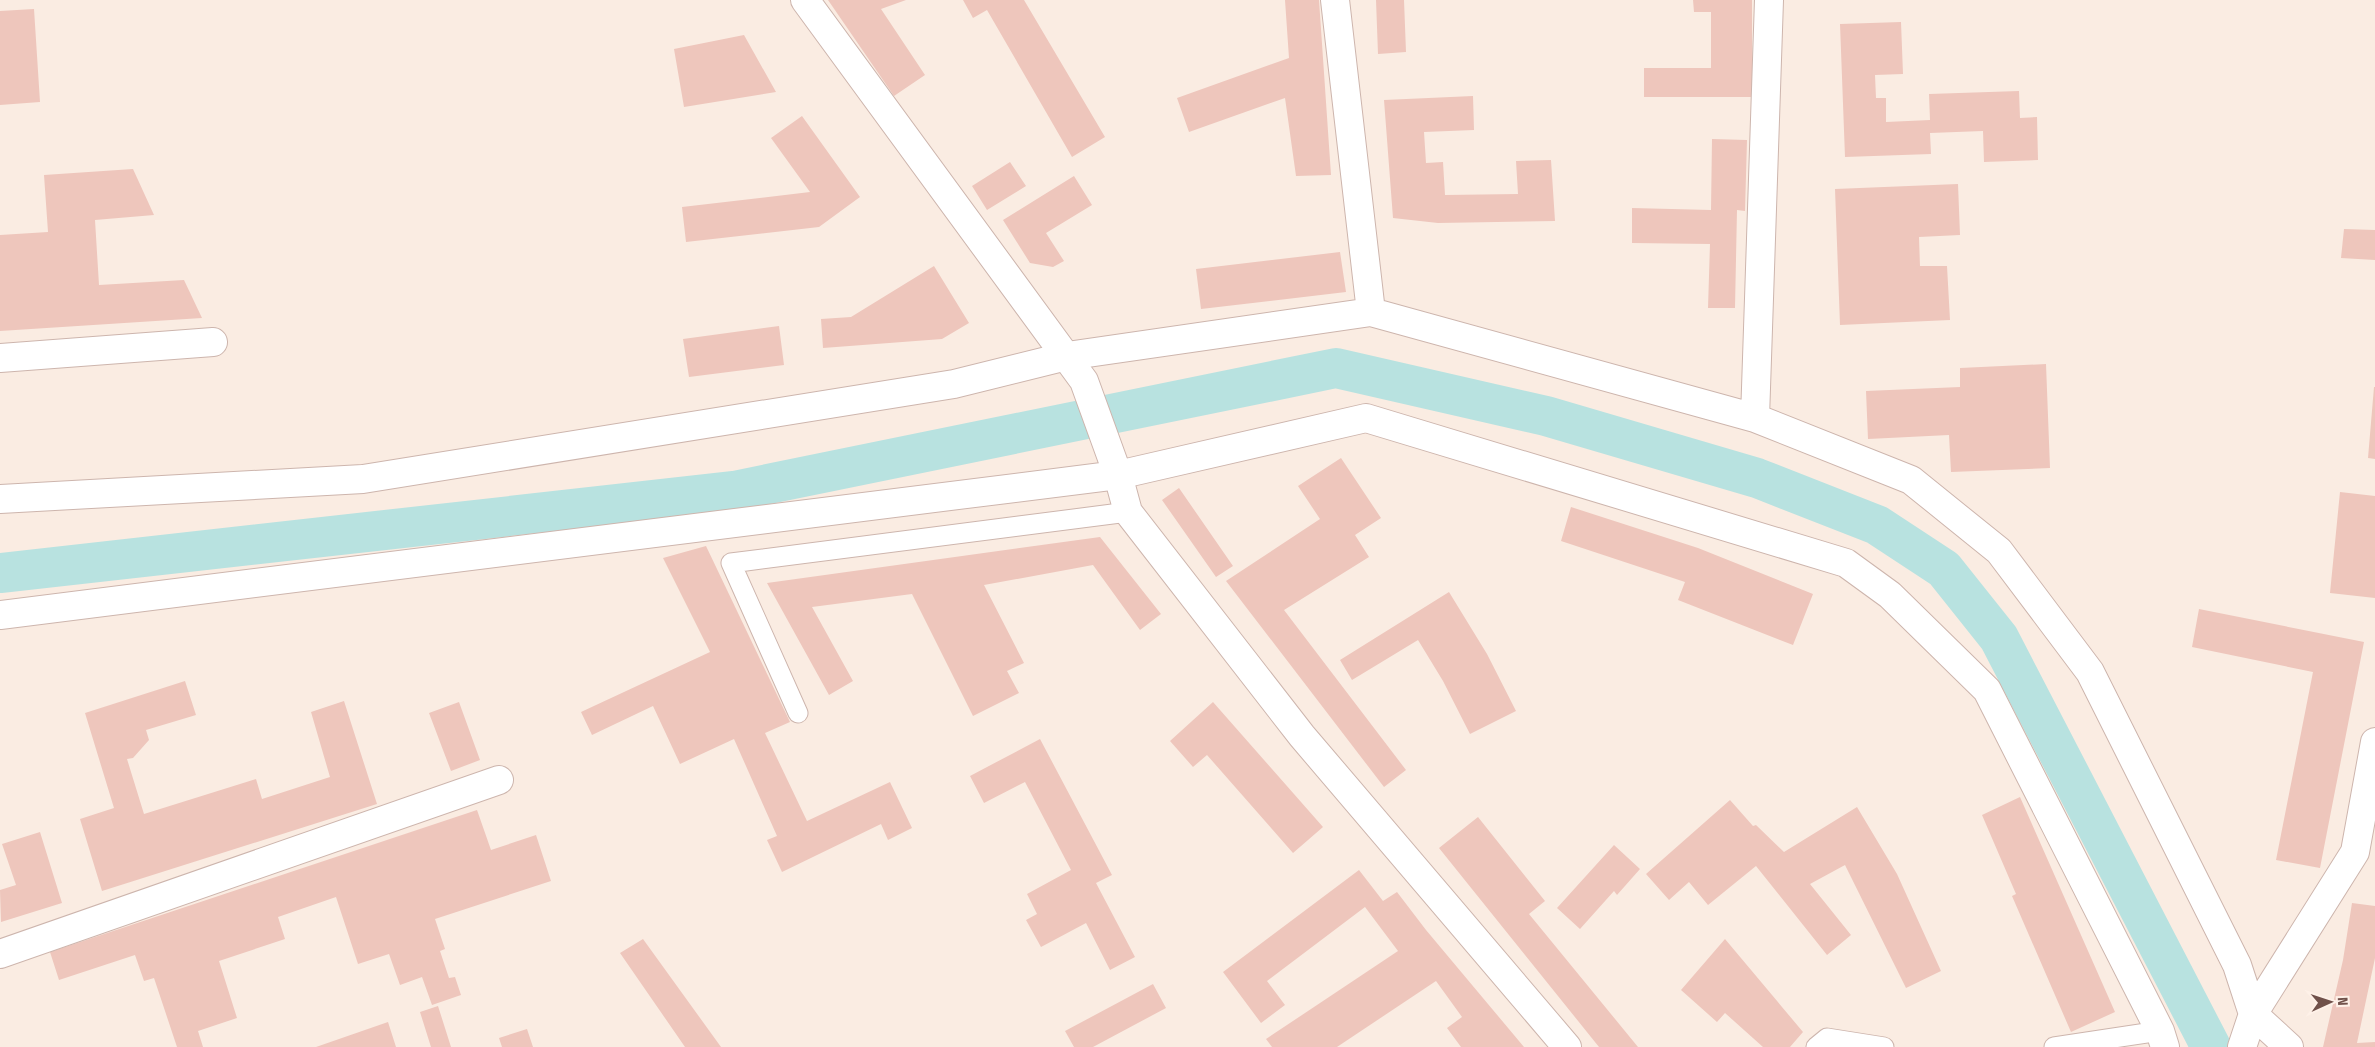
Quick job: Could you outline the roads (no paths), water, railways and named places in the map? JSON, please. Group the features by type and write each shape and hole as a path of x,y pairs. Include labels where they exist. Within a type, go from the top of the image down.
{"street":[{"path":"805,0 1084,381 1115,465 1128,512 1302,736 1567,1047"},
{"path":"1335,0 1371,312"},
{"path":"1755,418 1769,0"},
{"path":"0,499 363,478 954,384 1067,356 1371,312 1755,418 1911,480 1999,551 2090,672 2237,966 2252,1014 2289,1047"},
{"path":"0,358 213,342"},
{"path":"0,615 1115,465 1366,418 1846,564 1890,595 1987,690 2163,1039"},
{"path":"2242,1047 2252,1014 2355,852 2375,742"},
{"path":"0,954 499,780"}],"lane":[{"path":"798,713 731,563 1128,512"},
{"path":"1816,1047 1826,1038 1884,1047"},
{"path":"2054,1047 2163,1039"}],"waterway":[{"path":"0,573 734,491 1336,368 1546,416 1757,478 1877,525 1944,569 1999,638 2211,1047"}]}
